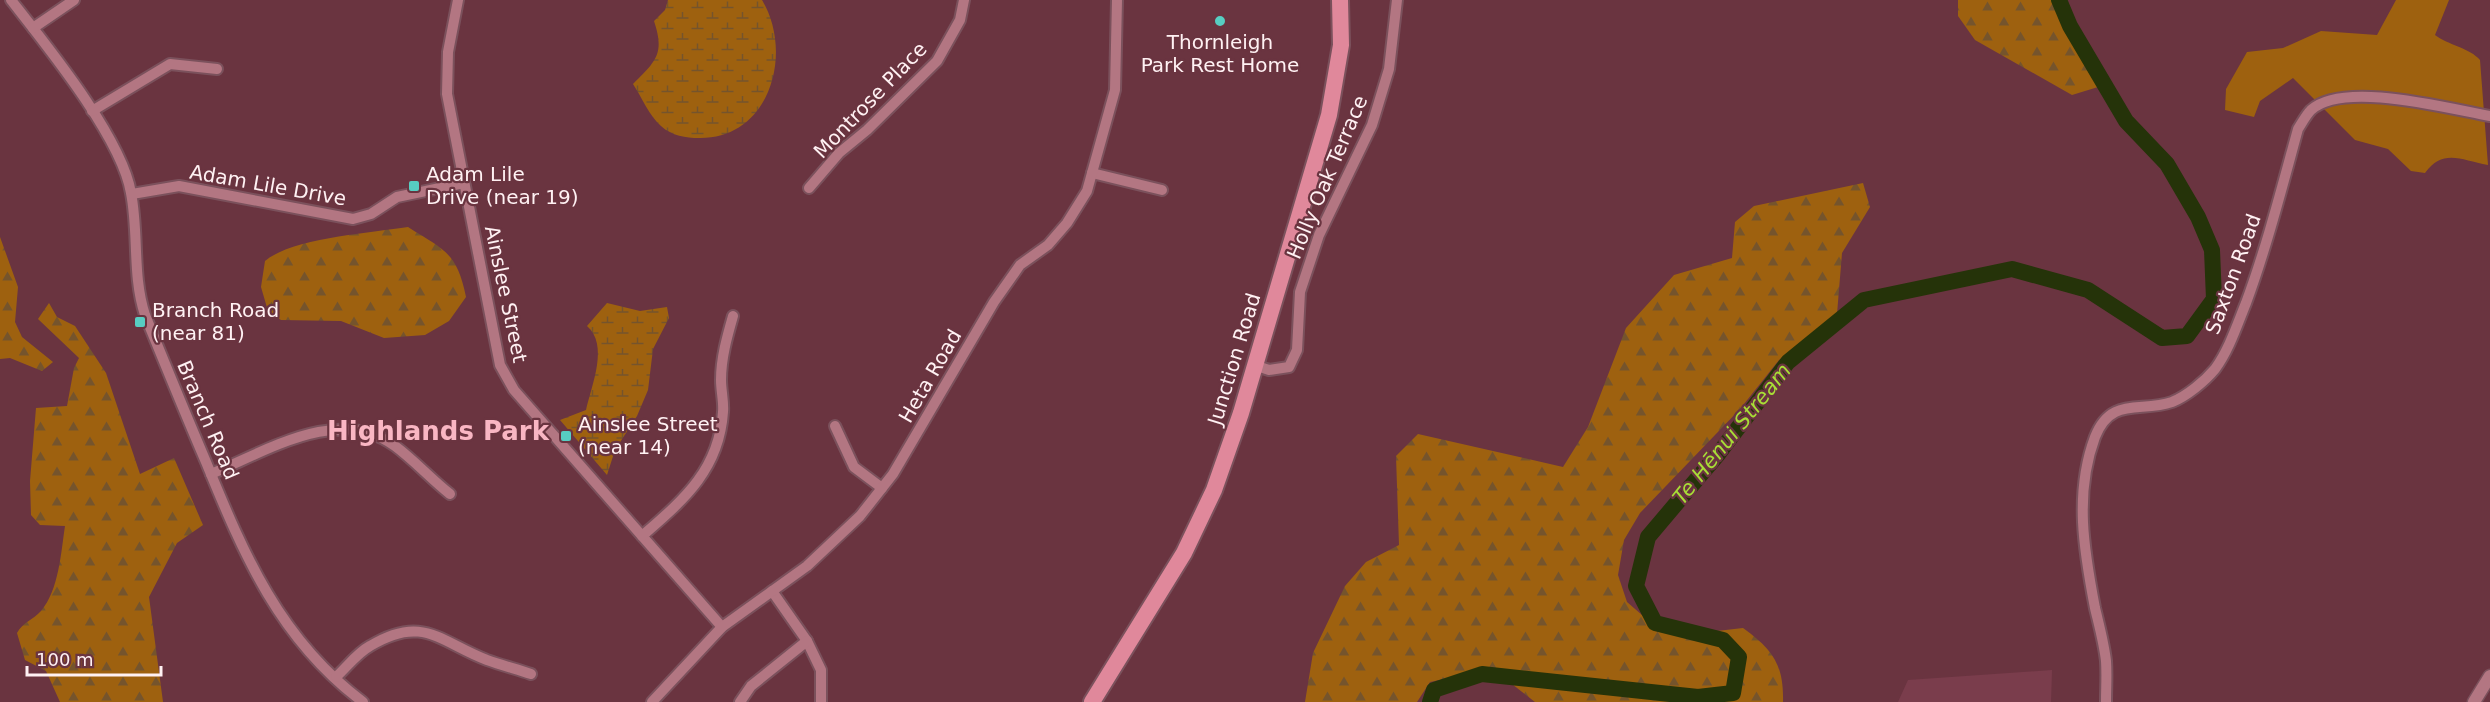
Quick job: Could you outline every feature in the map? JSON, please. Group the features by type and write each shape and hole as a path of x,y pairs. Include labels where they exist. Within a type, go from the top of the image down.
{"highway":[{"name":"Junction Road","path":"1092,702 1189,542 1214,490 1241,413 1329,115 1341,45 1340,0"}],"street":[{"name":"Branch Road","path":"11,0 92,111 122,160 132,194 141,303 249,565 280,616 313,655 363,702"},
{"path":"33,28 74,0"},
{"name":"Ainslee Street","path":"458,0 446,79 497,355 503,372 514,390 722,627"},
{"name":"Montrose Place","path":"809,188 839,153 867,130 937,61 960,20 964,0"},
{"name":"Heta Road","path":"652,702 722,627 807,566 838,539 893,474 994,302 1020,266 1048,245 1067,224 1087,191 1115,90 1117,0"},
{"name":"Holly Oak Terrace","path":"1254,366 1269,370 1289,366 1297,350 1299,292 1319,235 1372,126 1389,69 1397,0"},
{"path":"92,111 170,64 217,69"},
{"name":"Saxton Road","path":"2106,702 2106,660 2082,529 2082,507 2085,475 2096,436 2109,414 2127,407 2171,402 2191,391 2214,369 2234,334 2255,278 2298,129 2311,110 2319,105 2349,97 2375,96 2490,117"},
{"path":"1092,173 1162,190"},
{"name":"Adam Lile Drive","path":"132,194 179,186 353,219 371,214 397,197 464,183"},
{"path":"642,536 688,496 713,456 723,412 721,380 725,345 734,316"},
{"path":"835,426 854,467 882,488"},
{"path":"211,474 295,439 328,429 348,429 371,433 395,446 450,494"},
{"path":"772,591 807,641 821,670 821,702"},
{"path":"336,678 368,647 391,635 420,631 445,638 487,660 531,674"},
{"path":"740,702 751,686 807,641"},
{"path":"2474,702 2490,676"}],"shaded area":[{"path":"2052,670 2051,702 1898,702 1908,680"}],"green space":[{"path":"668,0 762,0 771,21 776,44 775,67 769,89 759,109 743,124 723,135 694,138 670,132 653,117 633,84 653,63 656,56 659,42 654,21 665,10"},
{"path":"1958,0 2056,0 2098,87 2072,95 1975,40 1958,16"},
{"path":"2396,0 2449,0 2435,35 2471,52 2480,60 2488,165 2446,158 2432,165 2425,173 2411,171 2388,149 2355,140 2293,78 2260,101 2254,117 2225,110 2226,89 2247,52 2283,48 2321,31 2377,35"},
{"path":"1863,183 1870,207 1842,253 1837,314 1779,360 1740,409 1640,513 1624,540 1618,575 1627,602 1650,622 1691,634 1743,628 1762,643 1774,659 1781,677 1783,702 1535,702 1503,677 1463,675 1430,682 1417,702 1305,702 1313,653 1345,586 1366,562 1399,545 1396,456 1418,434 1563,467 1588,427 1626,328 1674,275 1732,258 1735,222 1754,206"},
{"path":"408,227 440,247 458,270 466,297 449,321 425,335 384,338 341,321 281,320 268,311 261,287 265,261 277,253 332,238"},
{"path":"0,237 18,287 15,322 22,337 53,362 42,371 10,358 0,359"},
{"path":"49,303 57,317 75,326 106,373 140,474 174,458 203,525 177,543 149,597 163,702 60,702 46,671 25,660 17,633 41,611 52,593 65,526 40,525 31,515 30,481 36,408 67,406 74,368 79,358 38,319"},
{"path":"607,303 640,311 667,307 669,318 653,349 648,390 637,416 615,450 607,475 560,420 586,410 595,377 598,354 594,334 587,326"}],"waterway":[{"name":"Te Hēnui Stream","path":"1430,702 1434,690 1482,674 1698,697 1733,693 1739,657 1723,640 1655,623 1636,586 1648,537 1719,453 1788,362 1864,300 2012,269 2088,290 2162,338 2187,336 2214,299 2212,250 2198,217 2167,164 2126,121 2070,26 2059,0"}],"place":[{"name":"Thornleigh Park Rest Home","path":"1220,21"},
{"name":"Adam Lile Drive (near 19)","path":"414,186"},
{"name":"Branch Road (near 81)","path":"140,322"},
{"name":"Ainslee Street (near 14)","path":"566,436"}],"district":[{"name":"Highlands Park","path":"438,431"}]}
